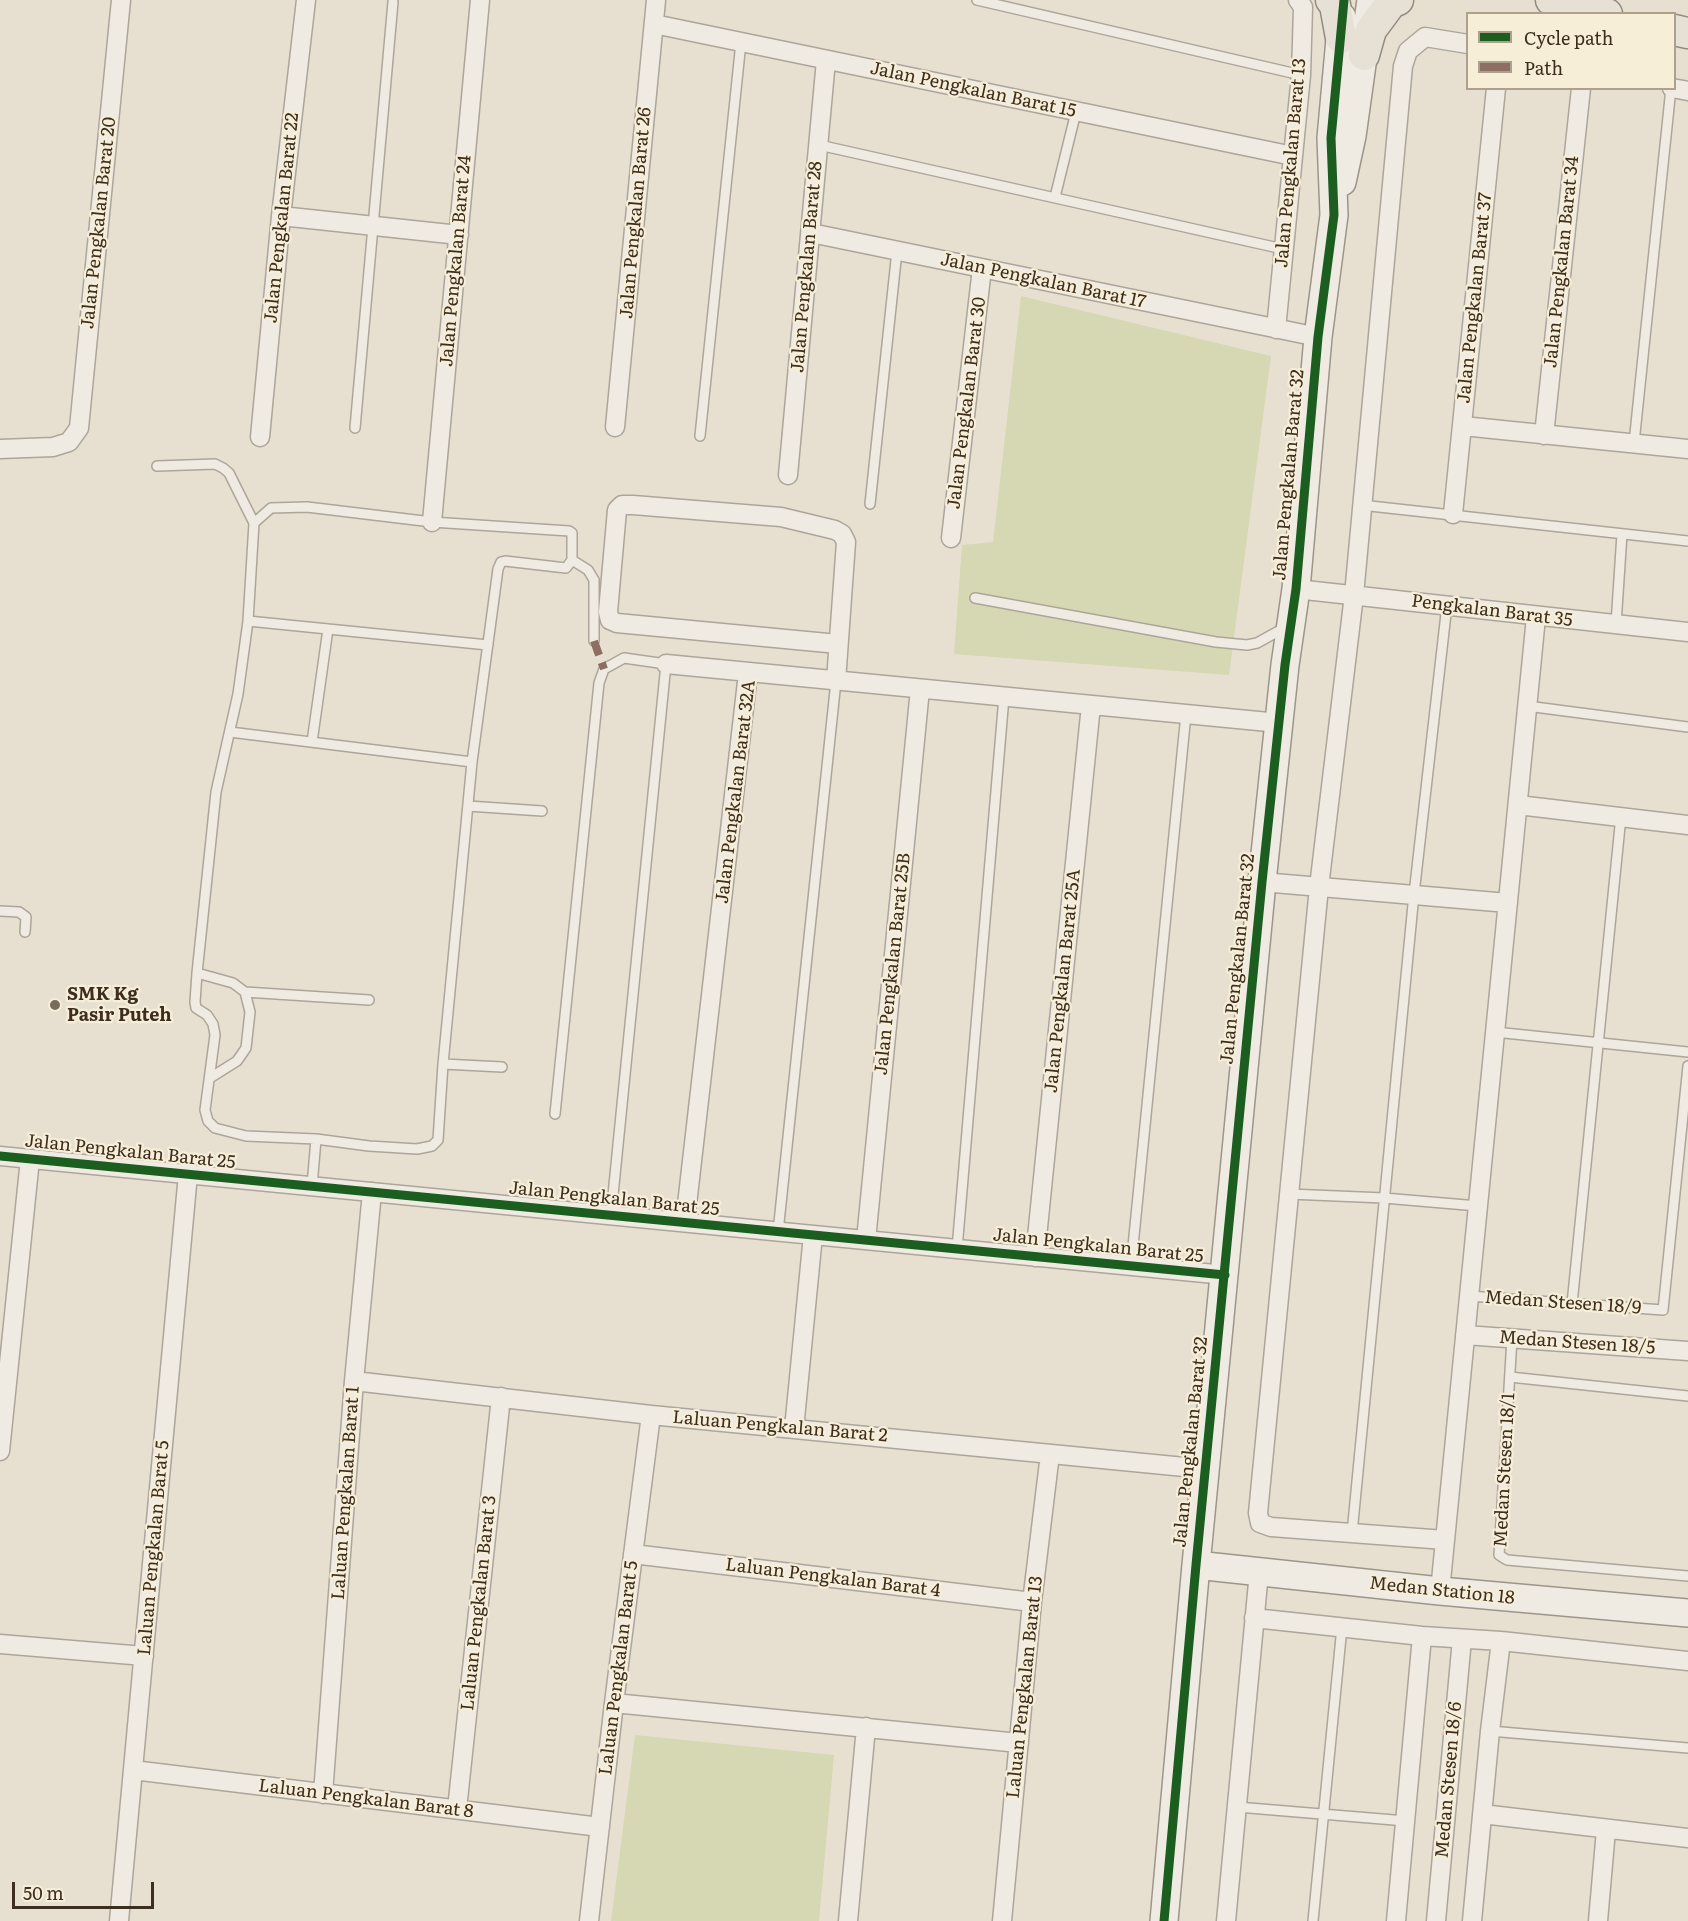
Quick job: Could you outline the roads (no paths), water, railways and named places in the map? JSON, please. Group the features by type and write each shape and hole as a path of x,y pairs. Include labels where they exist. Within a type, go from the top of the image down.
{"main road":[{"path":"1331,0 1335,5 1341,38"},
{"path":"1364,55 1371,30 1391,3 1398,0"},
{"path":"1551,0 1599,12"}],"street":[{"name":"Jalan Pengkalan Barat 20","path":"0,449 53,447 69,442 79,428 121,0"},
{"name":"Jalan Pengkalan Barat 22","path":"260,437 281,216 306,0"},
{"name":"Jalan Pengkalan Barat 24","path":"432,522 480,0"},
{"name":"Jalan Pengkalan Barat 26","path":"615,427 656,0"},
{"name":"Jalan Pengkalan Barat 13","path":"1276,328 1300,75 1303,7 1298,0"},
{"name":"Jalan Pengkalan Barat 32","path":"1164,1921 1262,882 1296,589 1318,337 1334,215 1331,138 1344,0"},
{"path":"1334,215 1353,136 1371,0"},
{"name":"Jalan Pengkalan Barat 15","path":"654,24 1293,156"},
{"path":"1445,1540 1271,1527 1260,1523 1258,1513 1319,887 1354,595 1403,66 1408,51 1425,37 1466,44"},
{"name":"Jalan Pengkalan Barat 28","path":"788,475 826,60"},
{"name":"Jalan Pengkalan Barat 37","path":"1496,90 1463,426 1688,449"},
{"name":"Jalan Pengkalan Barat 34","path":"1544,435 1581,90"},
{"path":"281,216 459,235"},
{"name":"Jalan Pengkalan Barat 17","path":"811,233 1318,337"},
{"name":"Jalan Pengkalan Barat 30","path":"951,538 982,268"},
{"path":"1453,514 1463,426"},
{"path":"836,681 846,542 842,534 814,524 770,516 633,505 622,505 617,510 608,612 610,620 617,623 838,644"},
{"name":"Pengkalan Barat 35","path":"1296,589 1688,632"},
{"path":"1440,1591 1536,617"},
{"path":"666,664 748,673"},
{"name":"Jalan Pengkalan Barat 32A","path":"685,1222 748,673 1279,723"},
{"name":"Jalan Pengkalan Barat 25B","path":"866,1240 920,689"},
{"name":"Jalan Pengkalan Barat 25A","path":"1035,1257 1091,705"},
{"path":"1518,805 1688,825"},
{"path":"1262,882 1508,903"},
{"name":"Jalan Pengkalan Barat 25","path":"0,1156 1225,1275"},
{"path":"0,1450 7,1318 30,1159"},
{"name":"Laluan Pengkalan Barat 5","path":"119,1921 188,1174"},
{"name":"Laluan Pengkalan Barat 1","path":"323,1794 354,1381 372,1192"},
{"path":"794,1429 813,1235"},
{"name":"Medan Stesen 18/5","path":"1465,1335 1688,1351"},
{"name":"Laluan Pengkalan Barat 2","path":"354,1381 651,1415 1205,1469"},
{"name":"Laluan Pengkalan Barat 3","path":"457,1809 501,1397"},
{"name":"Laluan Pengkalan Barat 5","path":"589,1921 651,1415"},
{"name":"Laluan Pengkalan Barat 13","path":"1002,1921 1032,1602 1050,1454"},
{"name":"Laluan Pengkalan Barat 4","path":"633,1554 1032,1602"},
{"name":"Medan Station 18","path":"1196,1565 1440,1591 1688,1613"},
{"path":"1226,1921 1259,1572"},
{"path":"1254,1618 1688,1661"},
{"path":"1396,1921 1422,1636"},
{"name":"Medan Stesen 18/6","path":"1436,1921 1461,1639"},
{"path":"1472,1921 1501,1641"},
{"path":"0,1644 144,1656"},
{"path":"614,1703 1019,1743"},
{"path":"848,1921 866,1727"},
{"name":"Laluan Pengkalan Barat 8","path":"133,1770 600,1827"},
{"path":"1482,1814 1688,1838"},
{"path":"1598,1921 1606,1830"}],"lane":[{"path":"977,0 1002,3 1300,75"},
{"path":"355,428 393,2"},
{"path":"700,436 741,42"},
{"path":"1634,444 1672,90"},
{"path":"1055,197 1076,112"},
{"path":"819,145 1283,249"},
{"path":"870,504 897,251"},
{"path":"157,465 215,464 223,468 229,473 254,524 248,621 238,694 216,792 197,973 196,1008 207,1015 213,1024 215,1035 205,1110 208,1121 215,1128 246,1136 316,1139 417,1149 436,1143 438,1140 443,1064 472,762 498,569 501,562 566,568 572,560 572,533 432,522 307,507 272,508 254,524"},
{"path":"1361,505 1688,541"},
{"path":"1616,624 1622,534"},
{"path":"572,560 588,570 594,580 594,641"},
{"path":"975,598 1216,642 1246,645 1257,643 1291,625"},
{"path":"1352,1533 1414,894 1447,605"},
{"path":"248,621 488,645"},
{"path":"312,742 328,629"},
{"path":"555,1114 599,683 604,669 624,658 666,664 611,1215"},
{"path":"778,1232 836,681"},
{"path":"957,1249 1004,696"},
{"path":"1527,706 1688,727"},
{"path":"1131,1266 1186,714"},
{"path":"230,732 472,762"},
{"path":"468,806 543,811"},
{"path":"1572,1304 1621,816"},
{"path":"0,910 19,912 26,917 25,932"},
{"path":"197,973 233,983 245,992 369,1000"},
{"path":"210,1078 237,1061 246,1048 250,1012 245,992"},
{"path":"1495,1032 1688,1052"},
{"path":"443,1064 502,1067"},
{"name":"Medan Stesen 18/9","path":"1469,1296 1663,1310 1688,1066"},
{"path":"312,1186 316,1139"},
{"path":"1289,1194 1384,1198 1478,1206"},
{"name":"Medan Stesen 18/1","path":"1512,1338 1499,1555 1507,1560 1688,1576"},
{"path":"1510,1377 1688,1396"},
{"path":"1313,1921 1342,1627"},
{"path":"1490,1731 1688,1748"},
{"path":"1237,1807 1406,1821"}],"place":[{"name":"SMK Kg Pasir Puteh","path":"55,1005"}]}
